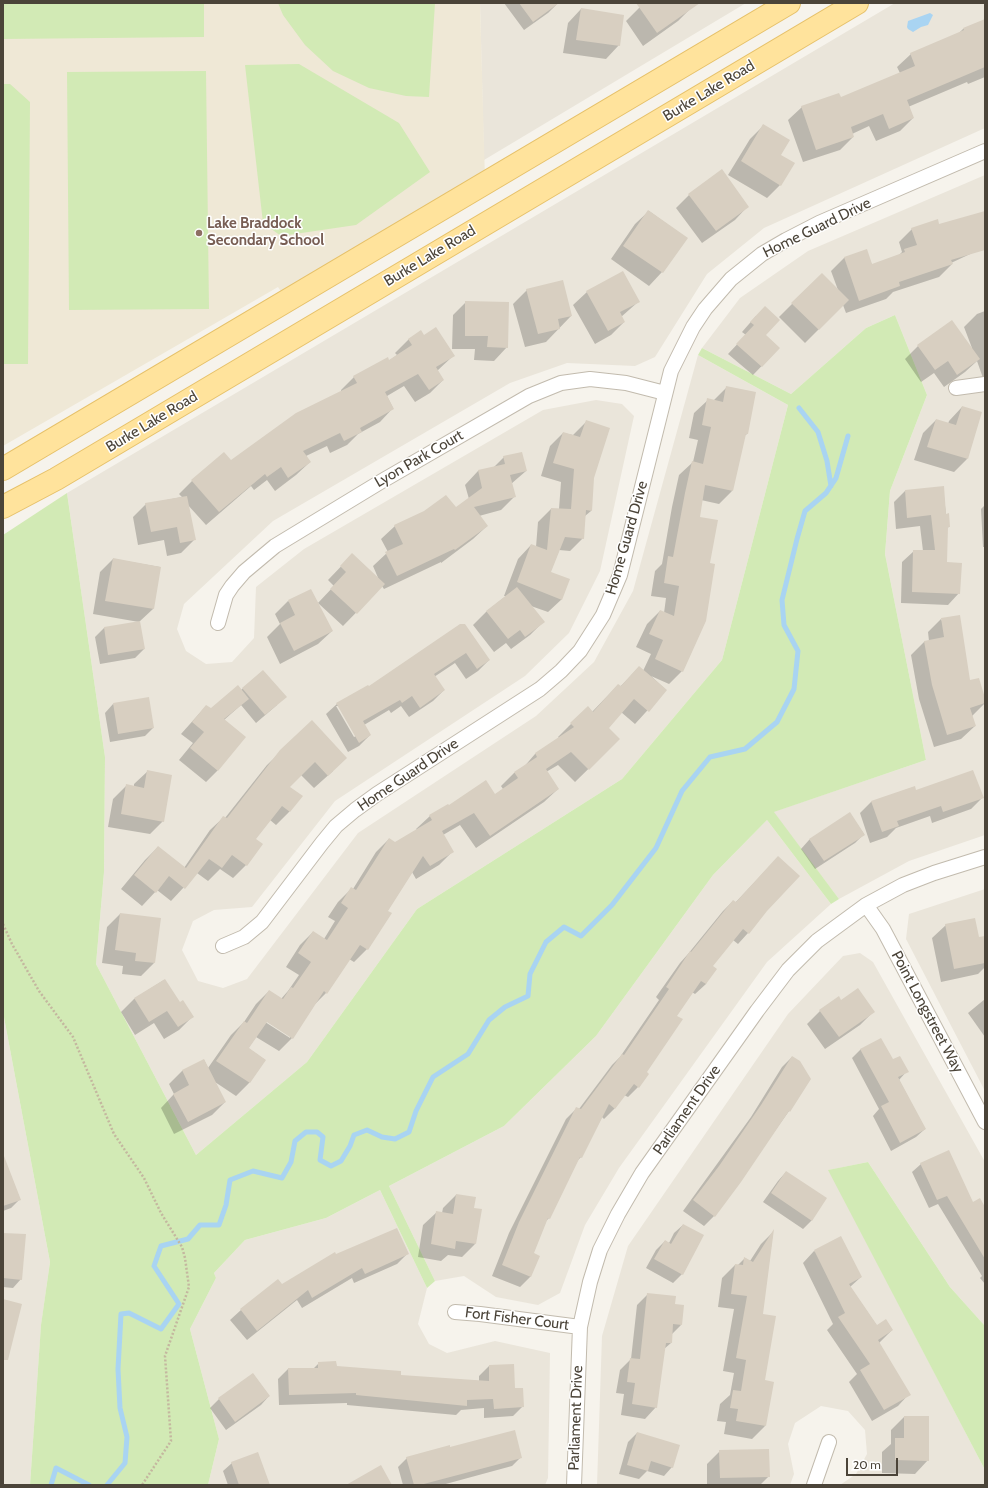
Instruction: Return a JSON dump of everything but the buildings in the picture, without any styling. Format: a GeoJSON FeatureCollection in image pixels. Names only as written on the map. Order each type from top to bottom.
{"type":"FeatureCollection","features":[{"type":"Feature","properties":{"kind":"main road"},"geometry":{"type":"LineString","coordinates":[[3,469],[104,411],[789,3]]}},
{"type":"Feature","properties":{"kind":"main road","name":"Burke Lake Road"},"geometry":{"type":"LineString","coordinates":[[3,507],[63,475],[856,3]]}},
{"type":"Feature","properties":{"kind":"street","name":"Home Guard Drive"},"geometry":{"type":"LineString","coordinates":[[223,946],[244,937],[262,922],[336,826],[355,810],[377,794],[540,688],[561,671],[580,651],[603,615],[620,575],[665,393],[677,358],[705,309],[731,279],[752,261],[786,240],[819,223],[985,151]]}},
{"type":"Feature","properties":{"kind":"street","name":"Lyon Park Court"},"geometry":{"type":"LineString","coordinates":[[218,623],[226,596],[232,586],[244,572],[275,546],[382,480],[529,396],[561,384],[590,379],[626,383],[665,393]]}},
{"type":"Feature","properties":{"kind":"street"},"geometry":{"type":"LineString","coordinates":[[956,388],[985,384]]}},
{"type":"Feature","properties":{"kind":"street","name":"Parliament Drive"},"geometry":{"type":"LineString","coordinates":[[574,1485],[580,1327],[590,1282],[600,1250],[618,1214],[642,1174],[757,1011],[788,970],[817,941],[866,905],[904,885],[985,856]]}},
{"type":"Feature","properties":{"kind":"street","name":"Point Longstreet Way"},"geometry":{"type":"LineString","coordinates":[[866,905],[883,929],[985,1122]]}},
{"type":"Feature","properties":{"kind":"street","name":"Fort Fisher Court"},"geometry":{"type":"LineString","coordinates":[[455,1312],[580,1327]]}},
{"type":"Feature","properties":{"kind":"street"},"geometry":{"type":"LineString","coordinates":[[814,1485],[829,1442]]}},
{"type":"Feature","properties":{"kind":"path"},"geometry":{"type":"LineString","coordinates":[[3,924],[12,944],[38,991],[72,1037],[114,1134],[144,1178],[177,1238],[185,1258],[189,1286],[165,1356],[171,1441],[142,1485]]}},
{"type":"Feature","properties":{"kind":"shaded area","name":"Lake Braddock Secondary School"},"geometry":{"type":"Polygon","coordinates":[[[3,3],[480,3],[485,180],[286,299],[278,287],[3,446],[3,3]]]}},
{"type":"Feature","properties":{"kind":"shaded area"},"geometry":{"type":"Polygon","coordinates":[[[480,3],[746,3],[484,160],[480,3]]]}},
{"type":"Feature","properties":{"kind":"shaded area"},"geometry":{"type":"Polygon","coordinates":[[[895,3],[985,3],[985,128],[764,228],[707,274],[655,357],[635,366],[567,363],[510,383],[273,521],[184,604],[177,629],[186,651],[206,664],[232,662],[254,638],[256,587],[304,549],[543,410],[596,400],[622,404],[634,416],[600,571],[569,633],[525,676],[335,801],[252,907],[214,910],[193,921],[182,950],[198,981],[223,988],[247,979],[358,833],[536,716],[594,662],[633,591],[698,355],[788,405],[722,660],[622,779],[417,909],[307,1062],[196,1155],[96,964],[104,872],[105,757],[67,493],[895,3]]]}},
{"type":"Feature","properties":{"kind":"shaded area"},"geometry":{"type":"Polygon","coordinates":[[[985,175],[985,835],[909,861],[839,899],[773,812],[926,760],[885,554],[890,491],[927,395],[895,315],[866,328],[791,394],[702,348],[740,298],[808,251],[985,175]]]}},
{"type":"Feature","properties":{"kind":"shaded area"},"geometry":{"type":"Polygon","coordinates":[[[767,820],[831,904],[767,962],[619,1168],[585,1225],[560,1293],[538,1305],[496,1297],[464,1276],[435,1281],[389,1186],[504,1126],[596,1036],[713,875],[767,820]]]}},
{"type":"Feature","properties":{"kind":"shaded area"},"geometry":{"type":"Polygon","coordinates":[[[985,889],[985,1091],[906,939],[909,914],[985,889]]]}},
{"type":"Feature","properties":{"kind":"shaded area"},"geometry":{"type":"Polygon","coordinates":[[[860,953],[873,962],[985,1162],[985,1326],[950,1287],[868,1162],[829,1170],[985,1470],[985,1485],[840,1485],[856,1474],[867,1454],[865,1430],[848,1411],[821,1406],[795,1423],[788,1444],[794,1474],[790,1485],[597,1485],[602,1336],[628,1246],[788,1014],[843,956],[860,953]]]}},
{"type":"Feature","properties":{"kind":"shaded area"},"geometry":{"type":"Polygon","coordinates":[[[3,1012],[50,1262],[41,1326],[30,1485],[3,1485],[3,1012]]]}},
{"type":"Feature","properties":{"kind":"shaded area"},"geometry":{"type":"Polygon","coordinates":[[[380,1190],[427,1288],[418,1324],[429,1344],[447,1353],[495,1341],[550,1353],[548,1478],[545,1485],[208,1485],[219,1439],[190,1329],[216,1278],[214,1273],[245,1240],[326,1218],[380,1190]]]}},
{"type":"Feature","properties":{"kind":"green space"},"geometry":{"type":"Polygon","coordinates":[[[3,3],[204,3],[204,37],[3,39],[3,3]]]}},
{"type":"Feature","properties":{"kind":"green space"},"geometry":{"type":"Polygon","coordinates":[[[278,3],[435,3],[429,97],[406,96],[369,88],[333,71],[305,45],[283,15],[278,3]]]}},
{"type":"Feature","properties":{"kind":"green space"},"geometry":{"type":"Polygon","coordinates":[[[299,64],[399,123],[430,172],[356,225],[281,236],[263,223],[245,65],[299,64]]]}},
{"type":"Feature","properties":{"kind":"green space"},"geometry":{"type":"Polygon","coordinates":[[[206,71],[209,309],[69,310],[67,72],[206,71]]]}},
{"type":"Feature","properties":{"kind":"green space"},"geometry":{"type":"Polygon","coordinates":[[[3,84],[10,84],[30,102],[28,364],[3,364],[3,84]]]}},
{"type":"Feature","properties":{"kind":"green space"},"geometry":{"type":"Polygon","coordinates":[[[895,315],[927,395],[890,491],[885,554],[926,760],[774,812],[839,899],[831,904],[767,820],[713,875],[596,1036],[504,1126],[389,1186],[435,1281],[427,1288],[380,1190],[326,1218],[245,1240],[214,1273],[216,1278],[190,1329],[219,1439],[208,1485],[30,1485],[41,1325],[50,1262],[3,1012],[3,535],[67,493],[105,757],[104,872],[96,964],[196,1155],[307,1062],[417,909],[622,779],[722,660],[788,405],[698,355],[702,348],[791,394],[866,328],[895,315]]]}},
{"type":"Feature","properties":{"kind":"green space"},"geometry":{"type":"Polygon","coordinates":[[[868,1162],[950,1287],[985,1326],[985,1470],[828,1170],[868,1162]]]}},
{"type":"Feature","properties":{"kind":"water"},"geometry":{"type":"Polygon","coordinates":[[[930,13],[933,15],[928,25],[913,32],[908,29],[908,21],[930,13]]]}},
{"type":"Feature","properties":{"kind":"waterway"},"geometry":{"type":"LineString","coordinates":[[799,408],[818,432],[827,461],[831,486]]}},
{"type":"Feature","properties":{"kind":"waterway"},"geometry":{"type":"LineString","coordinates":[[107,1485],[125,1463],[127,1437],[120,1408],[118,1369],[121,1314],[129,1313],[161,1329],[179,1304],[154,1266],[161,1246],[188,1239],[200,1225],[219,1225],[226,1205],[230,1180],[253,1171],[282,1178],[291,1162],[295,1141],[306,1132],[317,1132],[323,1137],[320,1160],[331,1166],[341,1161],[350,1146],[354,1135],[367,1130],[382,1137],[395,1139],[409,1132],[416,1111],[433,1077],[468,1054],[489,1020],[505,1007],[528,996],[530,974],[546,942],[564,927],[581,936],[612,905],[656,848],[682,791],[710,757],[745,749],[777,722],[794,689],[798,651],[784,625],[782,600],[797,539],[805,511],[826,493],[836,478],[848,436]]}},
{"type":"Feature","properties":{"kind":"waterway"},"geometry":{"type":"LineString","coordinates":[[51,1485],[56,1468],[89,1485]]}},
{"type":"Feature","properties":{"kind":"place","name":"Lake Braddock Secondary School"},"geometry":{"type":"Point","coordinates":[199,233]}}]}
